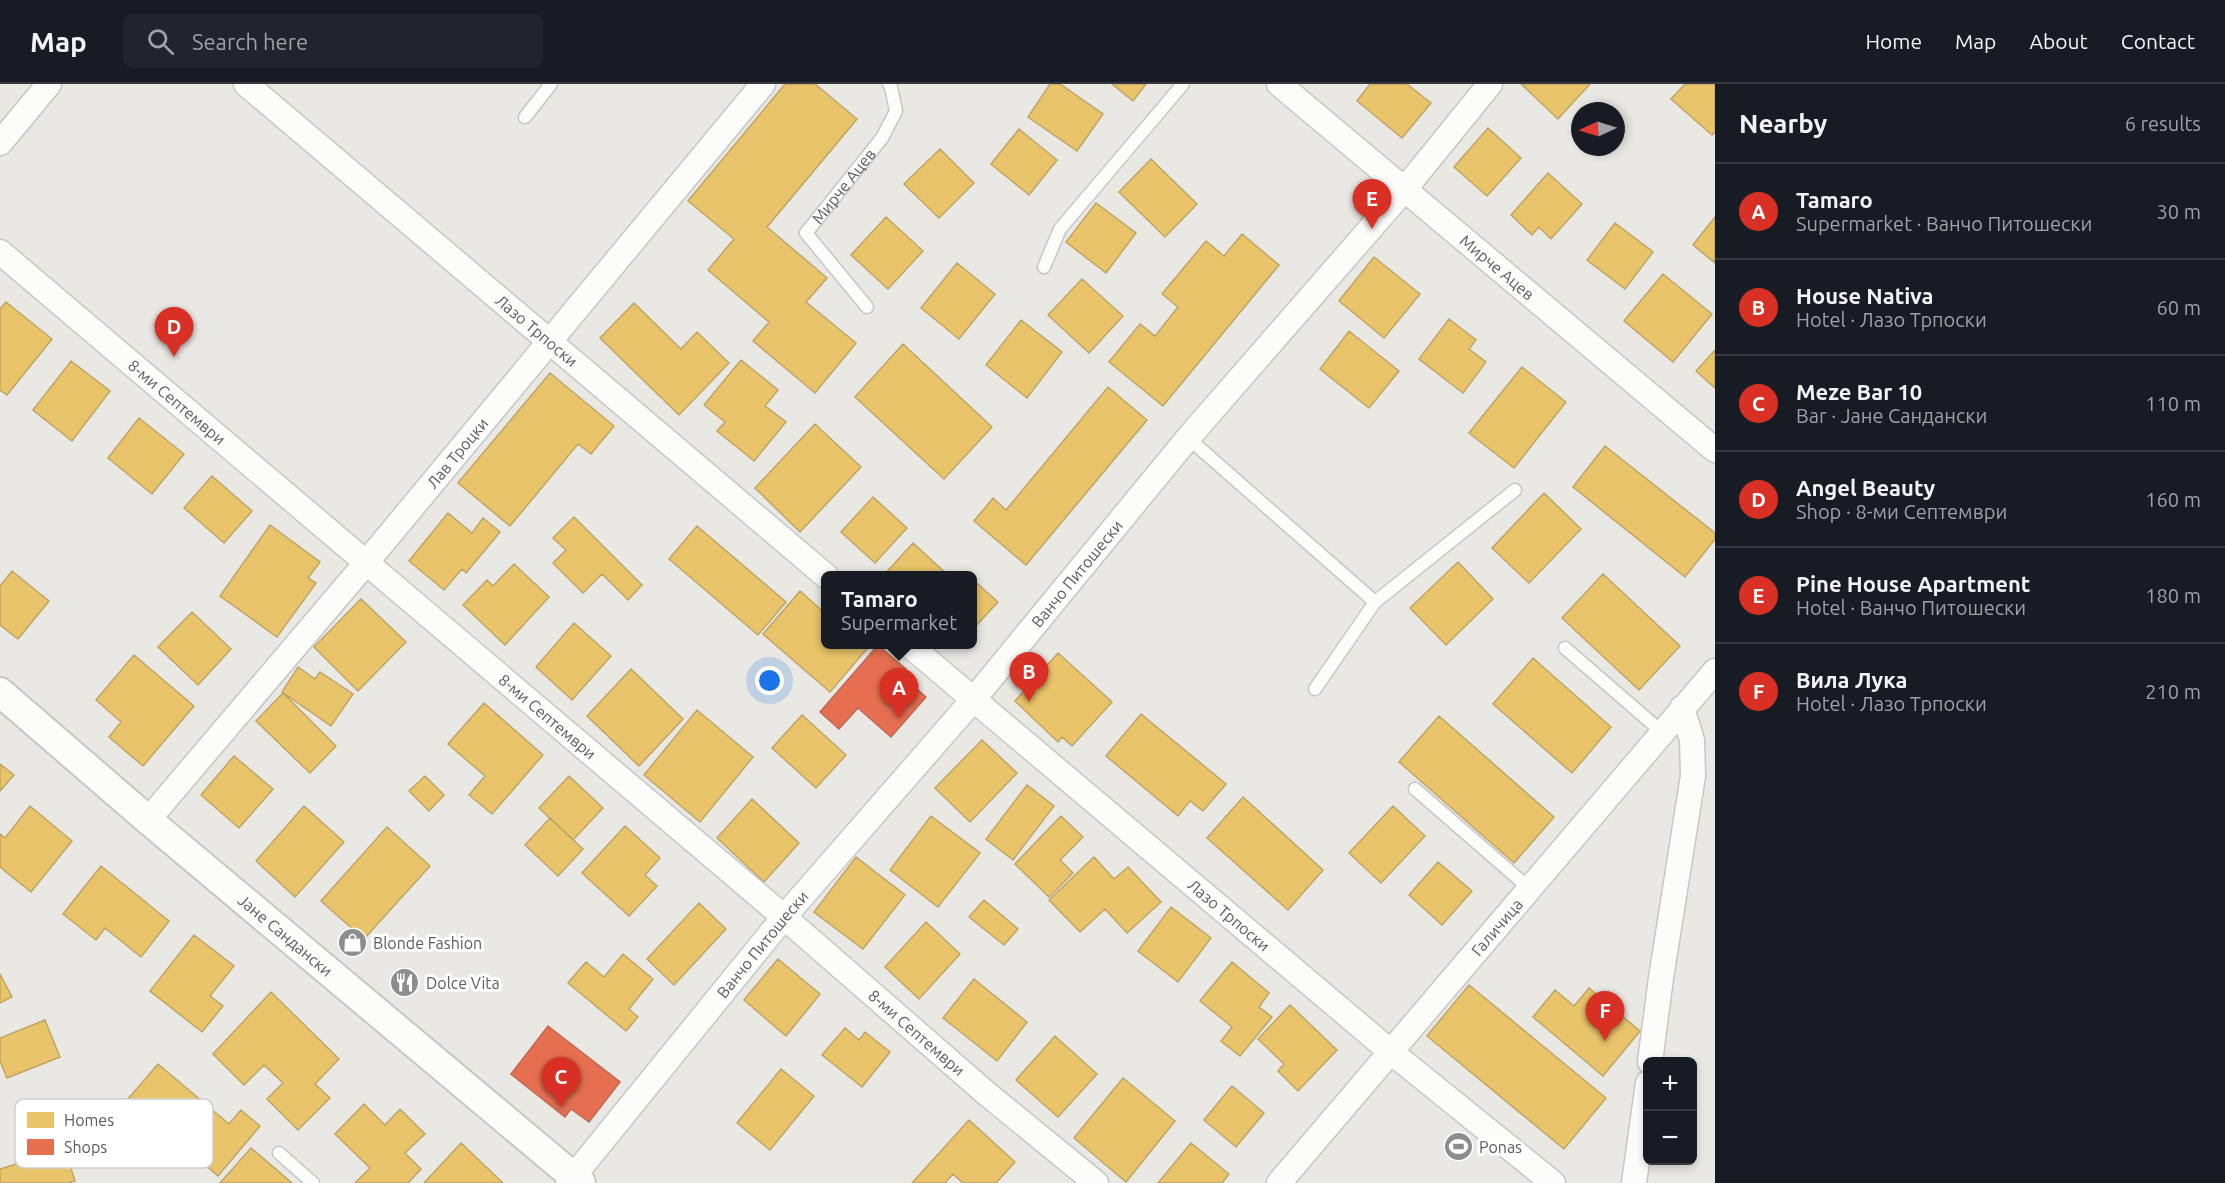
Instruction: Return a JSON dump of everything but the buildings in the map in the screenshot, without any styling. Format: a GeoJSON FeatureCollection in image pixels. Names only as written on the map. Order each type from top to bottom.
{"type":"FeatureCollection","features":[{"type":"Feature","properties":{"kind":"street"},"geometry":{"type":"LineString","coordinates":[[0,143],[50,84]]}},
{"type":"Feature","properties":{"kind":"street","name":"Лазо Трпоски"},"geometry":{"type":"LineString","coordinates":[[246,84],[821,572]]}},
{"type":"Feature","properties":{"kind":"street","name":"Лав Троцки"},"geometry":{"type":"LineString","coordinates":[[148,820],[366,563],[763,84]]}},
{"type":"Feature","properties":{"kind":"street","name":"Мирче Ацев"},"geometry":{"type":"LineString","coordinates":[[1279,84],[1715,450]]}},
{"type":"Feature","properties":{"kind":"street","name":"Ванчо Питошески"},"geometry":{"type":"LineString","coordinates":[[574,1181],[784,917],[973,700],[1188,438],[1404,190],[1490,84]]}},
{"type":"Feature","properties":{"kind":"street","name":"8-ми Септември"},"geometry":{"type":"LineString","coordinates":[[0,252],[784,917],[986,1092],[1096,1183]]}},
{"type":"Feature","properties":{"kind":"street","name":"Лазо Трпоски"},"geometry":{"type":"LineString","coordinates":[[913,649],[1391,1052],[1553,1183]]}},
{"type":"Feature","properties":{"kind":"street","name":"Галичица"},"geometry":{"type":"LineString","coordinates":[[1279,1183],[1715,671]]}},
{"type":"Feature","properties":{"kind":"street","name":"Јане Сандански"},"geometry":{"type":"LineString","coordinates":[[0,692],[574,1181]]}},
{"type":"Feature","properties":{"kind":"street"},"geometry":{"type":"LineString","coordinates":[[1651,1057],[1693,776],[1692,740],[1682,708]]}},
{"type":"Feature","properties":{"kind":"street"},"geometry":{"type":"LineString","coordinates":[[1635,1183],[1644,1111]]}},
{"type":"Feature","properties":{"kind":"lane"},"geometry":{"type":"LineString","coordinates":[[525,117],[551,84]]}},
{"type":"Feature","properties":{"kind":"lane","name":"Мирче Ацев"},"geometry":{"type":"LineString","coordinates":[[867,308],[806,233],[882,138],[896,111],[889,84]]}},
{"type":"Feature","properties":{"kind":"lane"},"geometry":{"type":"LineString","coordinates":[[1044,267],[1060,229],[1183,84]]}},
{"type":"Feature","properties":{"kind":"lane"},"geometry":{"type":"LineString","coordinates":[[1188,438],[1374,602]]}},
{"type":"Feature","properties":{"kind":"lane"},"geometry":{"type":"LineString","coordinates":[[1315,688],[1374,602],[1515,490]]}},
{"type":"Feature","properties":{"kind":"lane"},"geometry":{"type":"LineString","coordinates":[[1565,648],[1662,732]]}},
{"type":"Feature","properties":{"kind":"lane"},"geometry":{"type":"LineString","coordinates":[[1415,789],[1529,888]]}},
{"type":"Feature","properties":{"kind":"lane"},"geometry":{"type":"LineString","coordinates":[[279,1153],[313,1183]]}},
{"type":"Feature","properties":{"kind":"place","name":"Pine House Apartment"},"geometry":{"type":"Point","coordinates":[1372,229]}},
{"type":"Feature","properties":{"kind":"place","name":"Angel Beauty"},"geometry":{"type":"Point","coordinates":[174,357]}},
{"type":"Feature","properties":{"kind":"place","name":"House Nativa"},"geometry":{"type":"Point","coordinates":[1029,702]}},
{"type":"Feature","properties":{"kind":"place","name":"Tamaro"},"geometry":{"type":"Point","coordinates":[899,718]}},
{"type":"Feature","properties":{"kind":"place","name":"Blonde Fashion"},"geometry":{"type":"Point","coordinates":[352,943]}},
{"type":"Feature","properties":{"kind":"place","name":"Dolce Vita"},"geometry":{"type":"Point","coordinates":[405,983]}},
{"type":"Feature","properties":{"kind":"place","name":"Вила Лука"},"geometry":{"type":"Point","coordinates":[1605,1041]}},
{"type":"Feature","properties":{"kind":"place","name":"Meze Bar 10"},"geometry":{"type":"Point","coordinates":[561,1107]}},
{"type":"Feature","properties":{"kind":"place","name":"Ponas"},"geometry":{"type":"Point","coordinates":[1458,1147]}}]}
